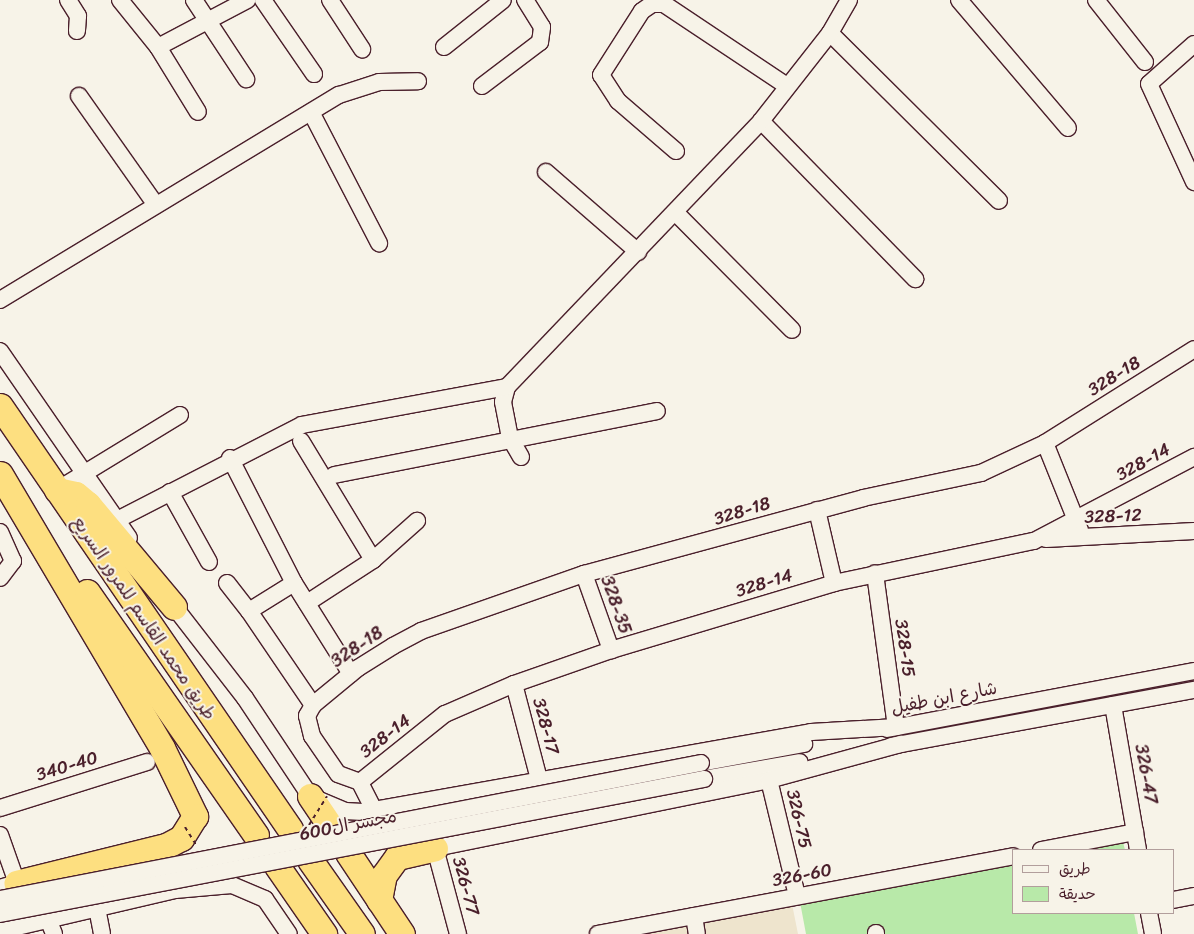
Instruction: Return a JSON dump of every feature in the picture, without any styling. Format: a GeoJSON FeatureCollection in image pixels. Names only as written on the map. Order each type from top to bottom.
{"type":"FeatureCollection","features":[{"type":"Feature","properties":{"kind":"highway","name":"طريق محمد القاسم للمرور السريع"},"geometry":{"type":"LineString","coordinates":[[0,406],[57,490],[298,829]]}},
{"type":"Feature","properties":{"kind":"highway","name":"طريق محمد القاسم للمرور السريع"},"geometry":{"type":"LineString","coordinates":[[0,467],[256,836]]}},
{"type":"Feature","properties":{"kind":"highway"},"geometry":{"type":"LineString","coordinates":[[0,474],[162,748],[195,816],[181,838],[166,846],[6,890]]}},
{"type":"Feature","properties":{"kind":"highway"},"geometry":{"type":"LineString","coordinates":[[57,490],[76,494],[88,504],[174,607]]}},
{"type":"Feature","properties":{"kind":"highway"},"geometry":{"type":"LineString","coordinates":[[319,796],[331,827]]}},
{"type":"Feature","properties":{"kind":"highway"},"geometry":{"type":"LineString","coordinates":[[379,900],[384,875],[397,857],[435,848]]}},
{"type":"Feature","properties":{"kind":"highway"},"geometry":{"type":"LineString","coordinates":[[348,853],[402,934]]}},
{"type":"Feature","properties":{"kind":"highway"},"geometry":{"type":"LineString","coordinates":[[310,860],[362,934]]}},
{"type":"Feature","properties":{"kind":"highway"},"geometry":{"type":"LineString","coordinates":[[277,866],[324,934]]}},
{"type":"Feature","properties":{"kind":"street"},"geometry":{"type":"LineString","coordinates":[[68,0],[78,16],[77,31]]}},
{"type":"Feature","properties":{"kind":"street"},"geometry":{"type":"LineString","coordinates":[[120,0],[158,47],[198,112]]}},
{"type":"Feature","properties":{"kind":"street"},"geometry":{"type":"LineString","coordinates":[[194,0],[246,79]]}},
{"type":"Feature","properties":{"kind":"street"},"geometry":{"type":"LineString","coordinates":[[158,47],[247,0]]}},
{"type":"Feature","properties":{"kind":"street"},"geometry":{"type":"LineString","coordinates":[[263,0],[314,74]]}},
{"type":"Feature","properties":{"kind":"street"},"geometry":{"type":"LineString","coordinates":[[330,0],[362,49]]}},
{"type":"Feature","properties":{"kind":"street"},"geometry":{"type":"LineString","coordinates":[[444,47],[503,0]]}},
{"type":"Feature","properties":{"kind":"street"},"geometry":{"type":"LineString","coordinates":[[482,86],[540,42],[542,27],[525,0]]}},
{"type":"Feature","properties":{"kind":"street"},"geometry":{"type":"LineString","coordinates":[[521,457],[510,438],[503,402],[507,388],[761,121],[830,33],[849,0]]}},
{"type":"Feature","properties":{"kind":"street"},"geometry":{"type":"LineString","coordinates":[[959,0],[1068,128]]}},
{"type":"Feature","properties":{"kind":"street"},"geometry":{"type":"LineString","coordinates":[[1096,0],[1145,62]]}},
{"type":"Feature","properties":{"kind":"street"},"geometry":{"type":"LineString","coordinates":[[676,151],[618,101],[601,75],[642,11],[652,4],[664,4],[787,86]]}},
{"type":"Feature","properties":{"kind":"street"},"geometry":{"type":"LineString","coordinates":[[830,33],[999,202]]}},
{"type":"Feature","properties":{"kind":"street"},"geometry":{"type":"LineString","coordinates":[[1194,44],[1149,84],[1194,182]]}},
{"type":"Feature","properties":{"kind":"street"},"geometry":{"type":"LineString","coordinates":[[0,300],[338,95],[380,82],[418,80]]}},
{"type":"Feature","properties":{"kind":"street"},"geometry":{"type":"LineString","coordinates":[[79,96],[156,205]]}},
{"type":"Feature","properties":{"kind":"street"},"geometry":{"type":"LineString","coordinates":[[311,112],[379,243]]}},
{"type":"Feature","properties":{"kind":"street"},"geometry":{"type":"LineString","coordinates":[[761,121],[915,279]]}},
{"type":"Feature","properties":{"kind":"street"},"geometry":{"type":"LineString","coordinates":[[546,172],[638,252]]}},
{"type":"Feature","properties":{"kind":"street"},"geometry":{"type":"LineString","coordinates":[[676,212],[792,330]]}},
{"type":"Feature","properties":{"kind":"street","name":"328-18"},"geometry":{"type":"LineString","coordinates":[[310,710],[351,674],[421,631],[584,574],[817,510],[980,473],[1045,443],[1194,349]]}},
{"type":"Feature","properties":{"kind":"street"},"geometry":{"type":"LineString","coordinates":[[0,351],[87,474],[174,607],[319,796],[346,811],[374,810],[539,778],[825,730],[896,727]]}},
{"type":"Feature","properties":{"kind":"street"},"geometry":{"type":"LineString","coordinates":[[118,520],[230,458],[302,425],[507,388]]}},
{"type":"Feature","properties":{"kind":"street"},"geometry":{"type":"LineString","coordinates":[[334,475],[510,438],[657,411]]}},
{"type":"Feature","properties":{"kind":"street"},"geometry":{"type":"LineString","coordinates":[[57,490],[87,474],[180,415]]}},
{"type":"Feature","properties":{"kind":"street"},"geometry":{"type":"LineString","coordinates":[[302,441],[373,560]]}},
{"type":"Feature","properties":{"kind":"street"},"geometry":{"type":"LineString","coordinates":[[1045,443],[1079,529]]}},
{"type":"Feature","properties":{"kind":"street","name":"328-14"},"geometry":{"type":"LineString","coordinates":[[360,782],[445,714],[514,684],[611,650],[834,583],[1079,529],[1194,457]]}},
{"type":"Feature","properties":{"kind":"street"},"geometry":{"type":"LineString","coordinates":[[230,458],[294,583],[351,674]]}},
{"type":"Feature","properties":{"kind":"street"},"geometry":{"type":"LineString","coordinates":[[170,492],[209,562]]}},
{"type":"Feature","properties":{"kind":"street"},"geometry":{"type":"LineString","coordinates":[[817,510],[834,583]]}},
{"type":"Feature","properties":{"kind":"street"},"geometry":{"type":"LineString","coordinates":[[307,603],[373,560],[417,521]]}},
{"type":"Feature","properties":{"kind":"street","name":"328-12"},"geometry":{"type":"LineString","coordinates":[[1079,529],[1194,531]]}},
{"type":"Feature","properties":{"kind":"street"},"geometry":{"type":"LineString","coordinates":[[0,532],[13,561],[0,578]]}},
{"type":"Feature","properties":{"kind":"street","name":"328-35"},"geometry":{"type":"LineString","coordinates":[[584,574],[611,650]]}},
{"type":"Feature","properties":{"kind":"street","name":"328-15"},"geometry":{"type":"LineString","coordinates":[[875,574],[896,727]]}},
{"type":"Feature","properties":{"kind":"street"},"geometry":{"type":"LineString","coordinates":[[227,583],[249,611],[310,710],[312,736],[338,774],[360,782],[374,810]]}},
{"type":"Feature","properties":{"kind":"street"},"geometry":{"type":"LineString","coordinates":[[249,611],[294,583]]}},
{"type":"Feature","properties":{"kind":"street","name":"شارع ابن طفيل"},"geometry":{"type":"LineString","coordinates":[[702,771],[896,727],[1194,671]]}},
{"type":"Feature","properties":{"kind":"street","name":"328-17"},"geometry":{"type":"LineString","coordinates":[[514,684],[539,778]]}},
{"type":"Feature","properties":{"kind":"street"},"geometry":{"type":"LineString","coordinates":[[702,771],[901,744],[1194,690]]}},
{"type":"Feature","properties":{"kind":"street","name":"326-47"},"geometry":{"type":"LineString","coordinates":[[1113,705],[1138,849]]}},
{"type":"Feature","properties":{"kind":"street"},"geometry":{"type":"LineString","coordinates":[[435,848],[769,780],[901,744]]}},
{"type":"Feature","properties":{"kind":"street","name":"340-40"},"geometry":{"type":"LineString","coordinates":[[0,808],[146,762]]}},
{"type":"Feature","properties":{"kind":"street","name":"مجسر ال600"},"geometry":{"type":"LineString","coordinates":[[6,890],[702,771]]}},
{"type":"Feature","properties":{"kind":"street","name":"مجسر ال600"},"geometry":{"type":"LineString","coordinates":[[0,914],[702,771]]}},
{"type":"Feature","properties":{"kind":"street","name":"326-75"},"geometry":{"type":"LineString","coordinates":[[769,780],[797,896]]}},
{"type":"Feature","properties":{"kind":"street"},"geometry":{"type":"LineString","coordinates":[[1046,849],[1135,832]]}},
{"type":"Feature","properties":{"kind":"street"},"geometry":{"type":"LineString","coordinates":[[0,834],[6,890]]}},
{"type":"Feature","properties":{"kind":"street","name":"326-77"},"geometry":{"type":"LineString","coordinates":[[435,848],[458,934]]}},
{"type":"Feature","properties":{"kind":"street","name":"326-60"},"geometry":{"type":"LineString","coordinates":[[598,934],[1012,856]]}},
{"type":"Feature","properties":{"kind":"street"},"geometry":{"type":"LineString","coordinates":[[10,931],[51,927],[98,908],[175,890],[232,885],[265,899],[289,934]]}},
{"type":"Feature","properties":{"kind":"street"},"geometry":{"type":"LineString","coordinates":[[1174,900],[1194,896]]}},
{"type":"Feature","properties":{"kind":"street"},"geometry":{"type":"LineString","coordinates":[[98,908],[102,934]]}},
{"type":"Feature","properties":{"kind":"street"},"geometry":{"type":"LineString","coordinates":[[1149,914],[1153,934]]}},
{"type":"Feature","properties":{"kind":"street"},"geometry":{"type":"LineString","coordinates":[[694,916],[697,934]]}},
{"type":"Feature","properties":{"kind":"path"},"geometry":{"type":"LineString","coordinates":[[298,829],[319,796]]}},
{"type":"Feature","properties":{"kind":"path"},"geometry":{"type":"LineString","coordinates":[[185,827],[198,848]]}},
{"type":"Feature","properties":{"kind":"shaded area"},"geometry":{"type":"Polygon","coordinates":[[[792,904],[798,934],[622,934],[792,904]]]}},
{"type":"Feature","properties":{"kind":"green space"},"geometry":{"type":"Polygon","coordinates":[[[1123,842],[1125,849],[1086,849],[1123,842]]]}},
{"type":"Feature","properties":{"kind":"green space"},"geometry":{"type":"Polygon","coordinates":[[[1012,863],[1012,914],[1134,914],[1138,934],[806,934],[800,902],[1012,863]]]}}]}
